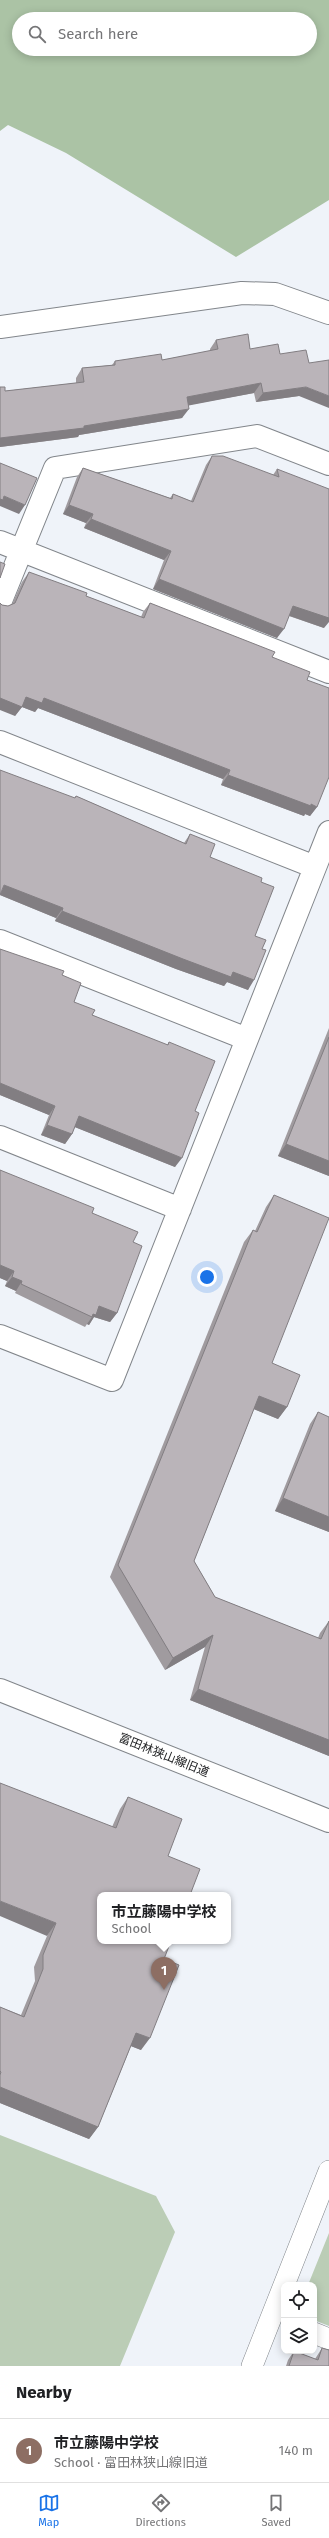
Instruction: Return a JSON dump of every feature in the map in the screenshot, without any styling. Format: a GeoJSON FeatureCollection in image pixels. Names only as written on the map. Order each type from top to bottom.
{"type":"FeatureCollection","features":[{"type":"Feature","properties":{"kind":"street"},"geometry":{"type":"LineString","coordinates":[[0,327],[242,293],[275,294],[329,313]]}},
{"type":"Feature","properties":{"kind":"street"},"geometry":{"type":"LineString","coordinates":[[0,603],[55,468],[257,436],[329,464]]}},
{"type":"Feature","properties":{"kind":"street"},"geometry":{"type":"LineString","coordinates":[[0,542],[329,672]]}},
{"type":"Feature","properties":{"kind":"street"},"geometry":{"type":"LineString","coordinates":[[0,742],[315,867]]}},
{"type":"Feature","properties":{"kind":"street"},"geometry":{"type":"LineString","coordinates":[[0,1336],[112,1380],[329,832]]}},
{"type":"Feature","properties":{"kind":"street"},"geometry":{"type":"LineString","coordinates":[[0,941],[247,1039]]}},
{"type":"Feature","properties":{"kind":"street"},"geometry":{"type":"LineString","coordinates":[[0,1137],[180,1209]]}},
{"type":"Feature","properties":{"kind":"street","name":"富田林狭山線旧道"},"geometry":{"type":"LineString","coordinates":[[0,1690],[329,1821]]}},
{"type":"Feature","properties":{"kind":"street"},"geometry":{"type":"LineString","coordinates":[[252,2366],[278,2319],[329,2171]]}},
{"type":"Feature","properties":{"kind":"street"},"geometry":{"type":"LineString","coordinates":[[317,2334],[329,2339]]}},
{"type":"Feature","properties":{"kind":"green space"},"geometry":{"type":"Polygon","coordinates":[[[0,0],[329,0],[329,200],[236,257],[66,153],[8,125],[0,131],[0,0]]]}},
{"type":"Feature","properties":{"kind":"green space"},"geometry":{"type":"Polygon","coordinates":[[[0,2135],[156,2196],[175,2232],[120,2366],[0,2366],[0,2135]]]}},
{"type":"Feature","properties":{"kind":"green space"},"geometry":{"type":"Polygon","coordinates":[[[329,2233],[329,2326],[317,2321],[317,2282],[309,2282],[329,2233]]]}},
{"type":"Feature","properties":{"kind":"building"},"geometry":{"type":"Polygon","coordinates":[[[248,334],[250,349],[278,344],[280,354],[306,350],[309,363],[329,360],[329,396],[306,387],[263,393],[261,383],[187,397],[189,409],[84,426],[84,428],[0,438],[0,387],[5,387],[5,391],[84,382],[82,368],[115,365],[115,361],[161,354],[162,360],[218,349],[216,340],[248,334]]]}},
{"type":"Feature","properties":{"kind":"building"},"geometry":{"type":"Polygon","coordinates":[[[212,456],[223,456],[279,477],[277,469],[329,489],[329,618],[293,606],[284,629],[159,579],[171,551],[91,519],[93,514],[69,505],[83,468],[172,499],[173,494],[193,502],[212,456]]]}},
{"type":"Feature","properties":{"kind":"building"},"geometry":{"type":"Polygon","coordinates":[[[0,463],[37,478],[25,505],[4,496],[3,500],[0,499],[0,463]]]}},
{"type":"Feature","properties":{"kind":"building"},"geometry":{"type":"Polygon","coordinates":[[[0,562],[5,564],[0,578],[0,562]]]}},
{"type":"Feature","properties":{"kind":"building"},"geometry":{"type":"Polygon","coordinates":[[[29,572],[87,593],[86,596],[144,618],[150,603],[275,652],[272,657],[310,672],[307,680],[329,688],[329,777],[317,807],[228,775],[230,770],[44,698],[42,703],[26,697],[22,707],[0,698],[0,603],[8,606],[15,603],[29,572]]]}},
{"type":"Feature","properties":{"kind":"building"},"geometry":{"type":"Polygon","coordinates":[[[0,770],[75,798],[76,796],[186,844],[190,834],[215,844],[210,857],[262,878],[261,882],[274,887],[255,936],[266,940],[262,949],[266,950],[254,980],[233,972],[231,977],[183,959],[62,911],[63,908],[4,885],[0,895],[0,770]]]}},
{"type":"Feature","properties":{"kind":"building"},"geometry":{"type":"Polygon","coordinates":[[[0,949],[64,971],[62,975],[81,983],[74,1002],[95,1010],[92,1015],[168,1045],[169,1042],[215,1061],[195,1111],[199,1113],[182,1158],[79,1116],[72,1134],[47,1125],[55,1106],[0,1083],[0,949]]]}},
{"type":"Feature","properties":{"kind":"building"},"geometry":{"type":"Polygon","coordinates":[[[329,1037],[329,1161],[286,1144],[329,1037]]]}},
{"type":"Feature","properties":{"kind":"building"},"geometry":{"type":"Polygon","coordinates":[[[0,1170],[94,1208],[92,1213],[138,1232],[133,1242],[142,1246],[117,1313],[99,1306],[96,1315],[93,1314],[92,1317],[21,1284],[22,1281],[12,1277],[14,1271],[0,1265],[0,1170]]]}},
{"type":"Feature","properties":{"kind":"building"},"geometry":{"type":"Polygon","coordinates":[[[274,1195],[329,1218],[272,1363],[300,1375],[287,1407],[259,1396],[194,1561],[215,1597],[321,1639],[329,1621],[329,1740],[198,1689],[213,1635],[173,1658],[118,1565],[253,1230],[257,1232],[274,1195]]]}},
{"type":"Feature","properties":{"kind":"building"},"geometry":{"type":"Polygon","coordinates":[[[318,1412],[329,1417],[329,1517],[283,1498],[318,1412]]]}},
{"type":"Feature","properties":{"kind":"building"},"geometry":{"type":"Polygon","coordinates":[[[0,1783],[116,1828],[128,1797],[182,1819],[168,1856],[200,1869],[191,1892],[97,1892],[97,1944],[170,1944],[164,1959],[179,1965],[150,2038],[136,2033],[98,2127],[0,2087],[0,2007],[24,2017],[43,1969],[43,1955],[56,1923],[0,1901],[0,1783]]]}},
{"type":"Feature","properties":{"kind":"building"},"geometry":{"type":"Polygon","coordinates":[[[322,2348],[329,2350],[329,2366],[289,2366],[293,2354],[302,2354],[318,2360],[322,2348]]]}},
{"type":"Feature","properties":{"kind":"place","name":"市立藤陽中学校"},"geometry":{"type":"Point","coordinates":[164,1990]}}]}
